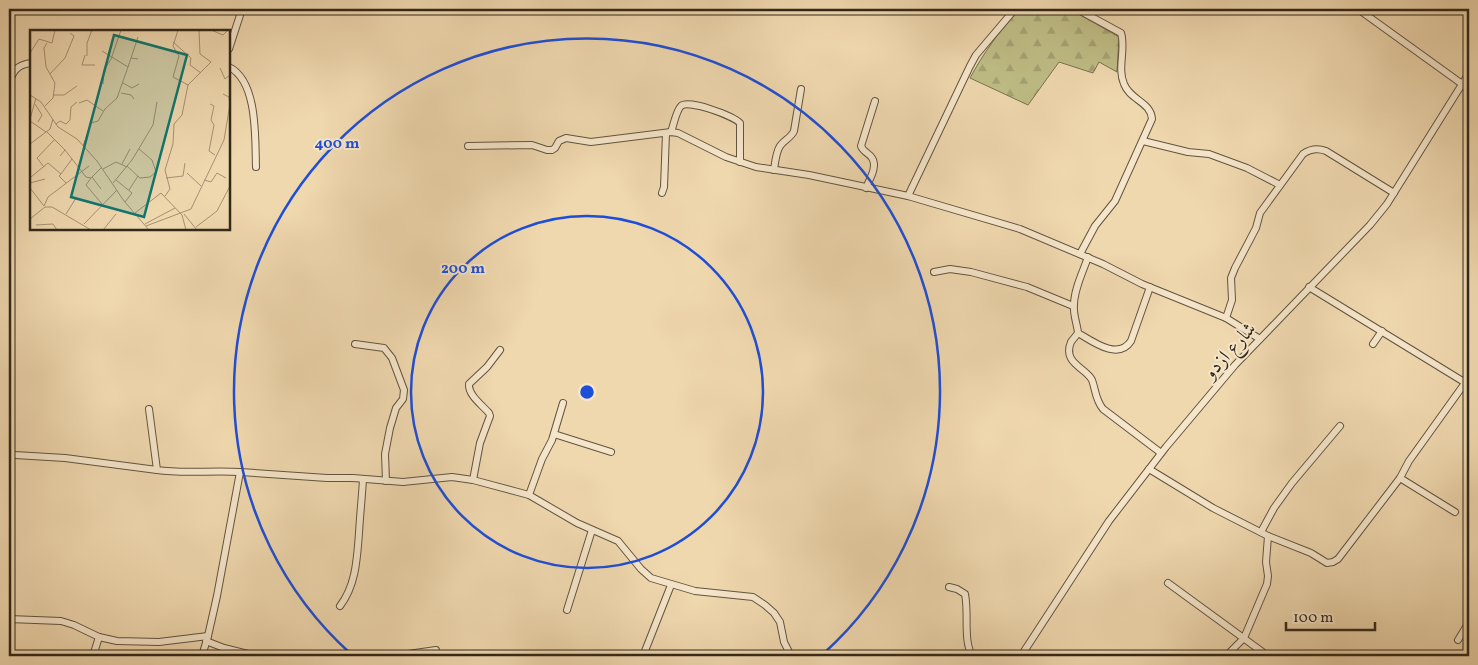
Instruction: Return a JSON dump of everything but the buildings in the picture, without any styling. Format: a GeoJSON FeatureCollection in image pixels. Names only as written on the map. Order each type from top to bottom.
{"type":"FeatureCollection","features":[{"type":"Feature","properties":{"kind":"street"},"geometry":{"type":"LineString","coordinates":[[230,46],[242,9]]}},
{"type":"Feature","properties":{"kind":"street"},"geometry":{"type":"LineString","coordinates":[[908,196],[976,55],[1015,9]]}},
{"type":"Feature","properties":{"kind":"street"},"geometry":{"type":"LineString","coordinates":[[1077,9],[1121,34],[1123,84],[1129,94],[1137,101],[1146,105],[1152,113],[1152,119],[1143,141],[1115,201],[1095,226],[1080,254]]}},
{"type":"Feature","properties":{"kind":"street"},"geometry":{"type":"LineString","coordinates":[[1358,9],[1462,84]]}},
{"type":"Feature","properties":{"kind":"street"},"geometry":{"type":"LineString","coordinates":[[9,82],[14,71],[22,64],[30,63]]}},
{"type":"Feature","properties":{"kind":"street"},"geometry":{"type":"LineString","coordinates":[[230,67],[236,70],[244,82],[251,100],[255,133],[256,167]]}},
{"type":"Feature","properties":{"kind":"street","name":"شارع ازدو"},"geometry":{"type":"LineString","coordinates":[[1021,656],[1109,521],[1161,453],[1235,365],[1370,225],[1387,204],[1469,73]]}},
{"type":"Feature","properties":{"kind":"street"},"geometry":{"type":"LineString","coordinates":[[774,170],[781,144],[794,131],[801,89]]}},
{"type":"Feature","properties":{"kind":"street"},"geometry":{"type":"LineString","coordinates":[[866,188],[874,165],[872,158],[861,146],[875,101]]}},
{"type":"Feature","properties":{"kind":"street"},"geometry":{"type":"LineString","coordinates":[[662,193],[669,132],[680,108],[684,104],[692,103],[740,123],[740,162]]}},
{"type":"Feature","properties":{"kind":"street"},"geometry":{"type":"LineString","coordinates":[[468,146],[532,145],[552,150],[559,141],[566,138],[590,142],[669,132],[691,138],[726,157],[756,167],[809,175],[908,196],[1020,229],[1088,257],[1150,287],[1226,318],[1260,339]]}},
{"type":"Feature","properties":{"kind":"street"},"geometry":{"type":"LineString","coordinates":[[1143,141],[1188,152],[1209,154],[1247,168],[1280,185]]}},
{"type":"Feature","properties":{"kind":"street"},"geometry":{"type":"LineString","coordinates":[[1226,318],[1232,300],[1232,278],[1235,268],[1256,228],[1260,213],[1303,154],[1308,150],[1320,149],[1326,151],[1394,193]]}},
{"type":"Feature","properties":{"kind":"street"},"geometry":{"type":"LineString","coordinates":[[9,184],[10,198]]}},
{"type":"Feature","properties":{"kind":"street"},"geometry":{"type":"LineString","coordinates":[[1088,257],[1074,298],[1075,320],[1078,333],[1100,346],[1112,350],[1127,347],[1131,341],[1150,287]]}},
{"type":"Feature","properties":{"kind":"street"},"geometry":{"type":"LineString","coordinates":[[934,272],[950,269],[971,272],[1027,287],[1074,306]]}},
{"type":"Feature","properties":{"kind":"street"},"geometry":{"type":"LineString","coordinates":[[1149,469],[1213,508],[1268,536],[1311,553],[1327,563],[1338,559],[1400,478],[1410,461],[1467,384],[1309,287]]}},
{"type":"Feature","properties":{"kind":"street"},"geometry":{"type":"LineString","coordinates":[[1373,344],[1382,331]]}},
{"type":"Feature","properties":{"kind":"street"},"geometry":{"type":"LineString","coordinates":[[1078,333],[1070,344],[1070,351],[1073,361],[1091,379],[1099,404],[1161,453]]}},
{"type":"Feature","properties":{"kind":"street"},"geometry":{"type":"LineString","coordinates":[[355,344],[384,348],[392,358],[404,390],[403,399],[396,408],[390,428],[385,454],[386,481]]}},
{"type":"Feature","properties":{"kind":"street"},"geometry":{"type":"LineString","coordinates":[[472,480],[480,443],[490,416],[471,392],[469,384],[500,350]]}},
{"type":"Feature","properties":{"kind":"street"},"geometry":{"type":"LineString","coordinates":[[529,495],[542,459],[554,434],[562,403]]}},
{"type":"Feature","properties":{"kind":"street"},"geometry":{"type":"LineString","coordinates":[[149,409],[157,470]]}},
{"type":"Feature","properties":{"kind":"street"},"geometry":{"type":"LineString","coordinates":[[1261,532],[1274,508],[1292,483],[1340,426]]}},
{"type":"Feature","properties":{"kind":"street"},"geometry":{"type":"LineString","coordinates":[[554,434],[611,452]]}},
{"type":"Feature","properties":{"kind":"street"},"geometry":{"type":"LineString","coordinates":[[9,453],[65,458],[169,472],[218,471],[403,482],[452,477],[472,480],[529,495],[577,523],[618,540],[645,574],[651,578],[695,591],[753,598],[765,605],[780,622],[784,642],[791,656]]}},
{"type":"Feature","properties":{"kind":"street"},"geometry":{"type":"LineString","coordinates":[[202,656],[231,523],[240,472]]}},
{"type":"Feature","properties":{"kind":"street"},"geometry":{"type":"LineString","coordinates":[[1400,478],[1455,512]]}},
{"type":"Feature","properties":{"kind":"street"},"geometry":{"type":"LineString","coordinates":[[340,606],[346,597],[355,571],[363,479]]}},
{"type":"Feature","properties":{"kind":"street"},"geometry":{"type":"LineString","coordinates":[[567,610],[592,530]]}},
{"type":"Feature","properties":{"kind":"street"},"geometry":{"type":"LineString","coordinates":[[1226,656],[1244,638],[1267,584],[1268,536]]}},
{"type":"Feature","properties":{"kind":"street"},"geometry":{"type":"LineString","coordinates":[[1168,583],[1268,656]]}},
{"type":"Feature","properties":{"kind":"street"},"geometry":{"type":"LineString","coordinates":[[644,656],[671,585]]}},
{"type":"Feature","properties":{"kind":"street"},"geometry":{"type":"LineString","coordinates":[[949,587],[965,594],[968,607],[967,647],[972,656]]}},
{"type":"Feature","properties":{"kind":"street"},"geometry":{"type":"LineString","coordinates":[[9,632],[10,619],[60,621],[74,625],[99,637],[117,641],[135,643],[207,639],[230,653],[257,656]]}},
{"type":"Feature","properties":{"kind":"street"},"geometry":{"type":"LineString","coordinates":[[1458,640],[1469,622]]}},
{"type":"Feature","properties":{"kind":"street"},"geometry":{"type":"LineString","coordinates":[[93,656],[99,637]]}},
{"type":"Feature","properties":{"kind":"street"},"geometry":{"type":"LineString","coordinates":[[394,656],[436,650]]}},
{"type":"Feature","properties":{"kind":"street"},"geometry":{"type":"LineString","coordinates":[[859,656],[875,656]]}},
{"type":"Feature","properties":{"kind":"green space"},"geometry":{"type":"Polygon","coordinates":[[[1020,9],[1070,9],[1119,37],[1117,72],[1099,62],[1093,73],[1059,62],[1028,105],[970,78],[997,35],[1016,11],[1020,9]]]}}]}
